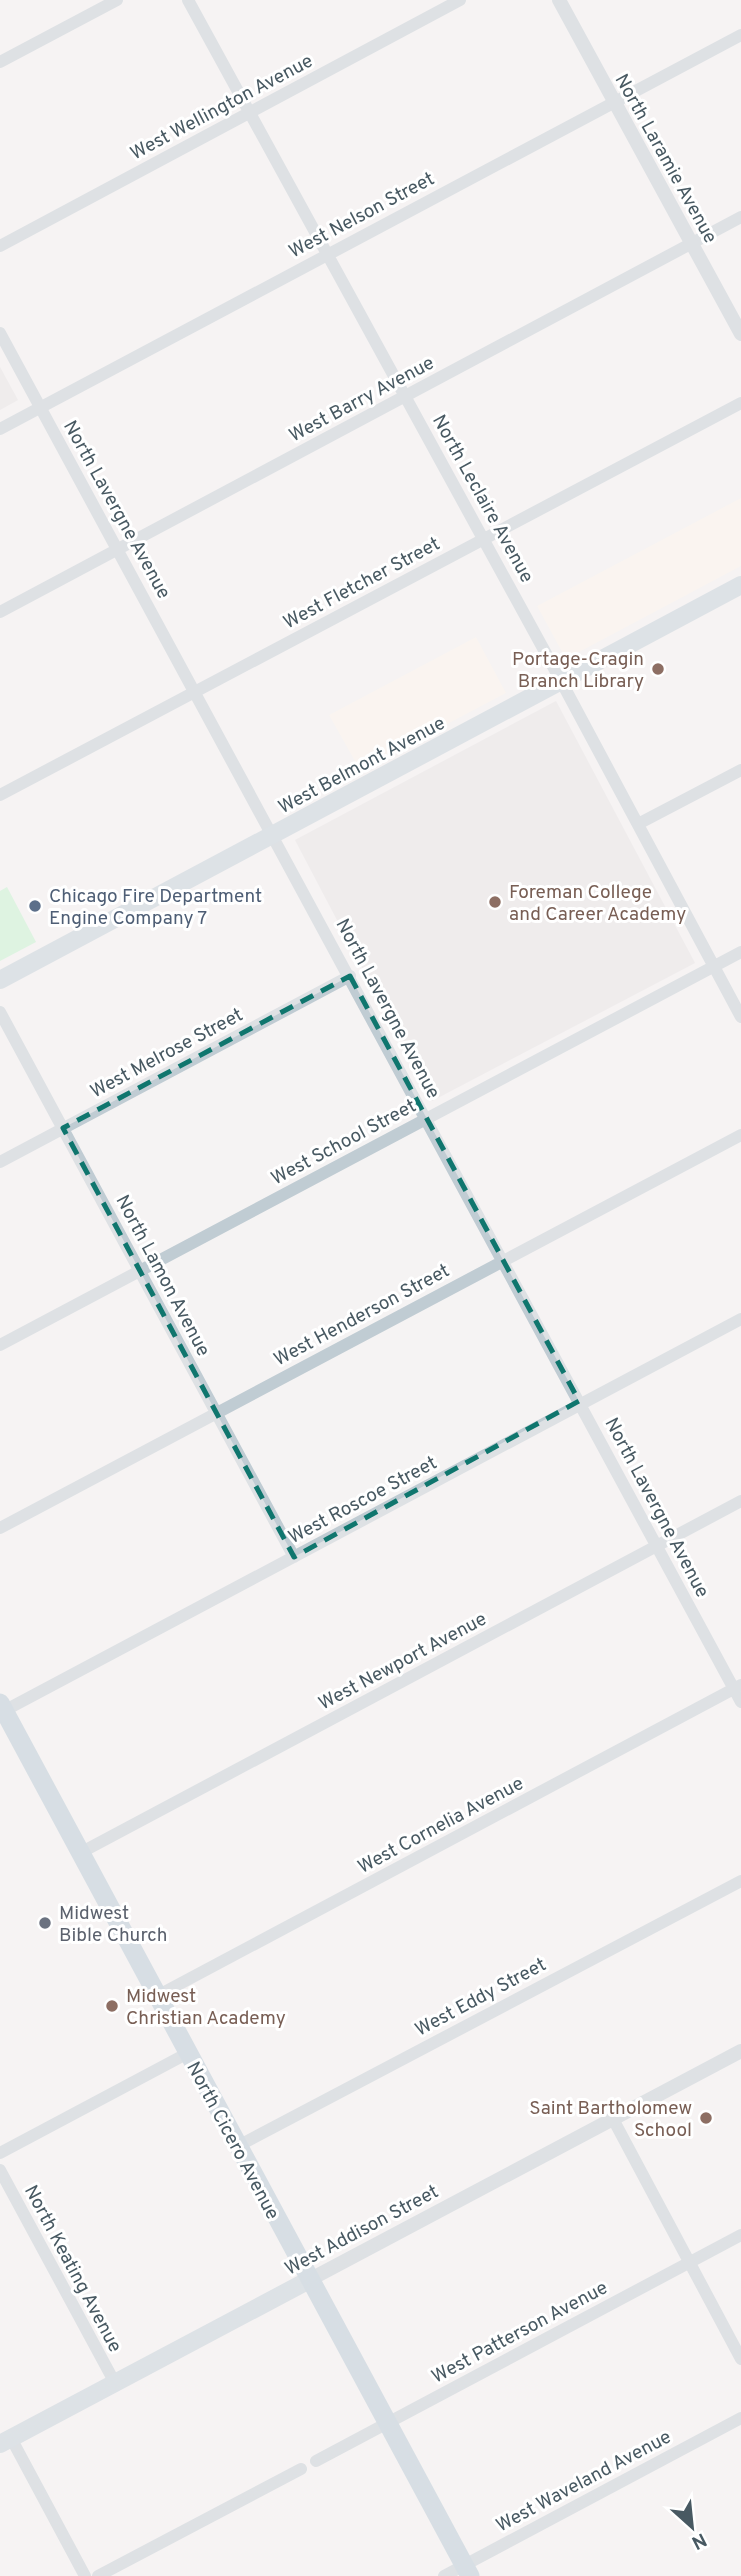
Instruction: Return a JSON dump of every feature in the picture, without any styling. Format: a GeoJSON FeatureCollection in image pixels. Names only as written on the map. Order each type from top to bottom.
{"type":"FeatureCollection","features":[{"type":"Feature","properties":{"kind":"main road","name":"West Belmont Avenue"},"geometry":{"type":"LineString","coordinates":[[0,980],[741,585]]}},
{"type":"Feature","properties":{"kind":"main road","name":"North Cicero Avenue"},"geometry":{"type":"LineString","coordinates":[[1,1709],[467,2571]]}},
{"type":"Feature","properties":{"kind":"main road","name":"West Addison Street"},"geometry":{"type":"LineString","coordinates":[[6,2441],[309,2280]]}},
{"type":"Feature","properties":{"kind":"street"},"geometry":{"type":"LineString","coordinates":[[0,62],[117,0]]}},
{"type":"Feature","properties":{"kind":"street","name":"North Leclaire Avenue"},"geometry":{"type":"LineString","coordinates":[[188,0],[484,539],[741,1017]]}},
{"type":"Feature","properties":{"kind":"street","name":"West Wellington Avenue"},"geometry":{"type":"LineString","coordinates":[[0,246],[460,0]]}},
{"type":"Feature","properties":{"kind":"street","name":"North Laramie Avenue"},"geometry":{"type":"LineString","coordinates":[[559,0],[741,334]]}},
{"type":"Feature","properties":{"kind":"street","name":"West Nelson Street"},"geometry":{"type":"LineString","coordinates":[[0,429],[741,35]]}},
{"type":"Feature","properties":{"kind":"street","name":"West Barry Avenue"},"geometry":{"type":"LineString","coordinates":[[0,612],[741,217]]}},
{"type":"Feature","properties":{"kind":"street","name":"North Lavergne Avenue"},"geometry":{"type":"LineString","coordinates":[[0,333],[657,1546],[737,1687],[741,1702]]}},
{"type":"Feature","properties":{"kind":"street","name":"West Fletcher Street"},"geometry":{"type":"LineString","coordinates":[[0,795],[741,403]]}},
{"type":"Feature","properties":{"kind":"street"},"geometry":{"type":"LineString","coordinates":[[638,824],[741,770]]}},
{"type":"Feature","properties":{"kind":"street","name":"West School Street"},"geometry":{"type":"LineString","coordinates":[[0,1345],[741,952]]}},
{"type":"Feature","properties":{"kind":"street","name":"West Melrose Street"},"geometry":{"type":"LineString","coordinates":[[0,1162],[350,976]]}},
{"type":"Feature","properties":{"kind":"street","name":"North Lamon Avenue"},"geometry":{"type":"LineString","coordinates":[[0,1012],[294,1556]]}},
{"type":"Feature","properties":{"kind":"street","name":"West Henderson Street"},"geometry":{"type":"LineString","coordinates":[[0,1528],[741,1135]]}},
{"type":"Feature","properties":{"kind":"street","name":"West Roscoe Street"},"geometry":{"type":"LineString","coordinates":[[1,1709],[741,1319]]}},
{"type":"Feature","properties":{"kind":"street","name":"West Newport Avenue"},"geometry":{"type":"LineString","coordinates":[[80,1853],[741,1501]]}},
{"type":"Feature","properties":{"kind":"street","name":"West Cornelia Avenue"},"geometry":{"type":"LineString","coordinates":[[157,1996],[737,1687]]}},
{"type":"Feature","properties":{"kind":"street","name":"West Eddy Street"},"geometry":{"type":"LineString","coordinates":[[238,2146],[741,1881]]}},
{"type":"Feature","properties":{"kind":"street","name":"West Addison Street"},"geometry":{"type":"LineString","coordinates":[[309,2280],[741,2051]]}},
{"type":"Feature","properties":{"kind":"street"},"geometry":{"type":"LineString","coordinates":[[0,2153],[188,2053]]}},
{"type":"Feature","properties":{"kind":"street"},"geometry":{"type":"LineString","coordinates":[[613,2119],[741,2359]]}},
{"type":"Feature","properties":{"kind":"street","name":"North Keating Avenue"},"geometry":{"type":"LineString","coordinates":[[0,2170],[114,2383]]}},
{"type":"Feature","properties":{"kind":"street","name":"West Patterson Avenue"},"geometry":{"type":"LineString","coordinates":[[316,2461],[741,2235]]}},
{"type":"Feature","properties":{"kind":"street","name":"West Waveland Avenue"},"geometry":{"type":"LineString","coordinates":[[444,2576],[467,2571],[741,2418]]}},
{"type":"Feature","properties":{"kind":"street"},"geometry":{"type":"LineString","coordinates":[[6,2441],[85,2576]]}},
{"type":"Feature","properties":{"kind":"street"},"geometry":{"type":"LineString","coordinates":[[98,2576],[301,2469]]}},
{"type":"Feature","properties":{"kind":"highlighted area"},"geometry":{"type":"Polygon","coordinates":[[[350,976],[579,1401],[294,1557],[63,1128],[350,976]]]}},
{"type":"Feature","properties":{"kind":"shaded area"},"geometry":{"type":"Polygon","coordinates":[[[0,367],[18,400],[0,410],[0,367]]]}},
{"type":"Feature","properties":{"kind":"shaded area"},"geometry":{"type":"Polygon","coordinates":[[[741,498],[741,566],[566,659],[537,606],[741,498]]]}},
{"type":"Feature","properties":{"kind":"shaded area"},"geometry":{"type":"Polygon","coordinates":[[[476,637],[506,693],[360,770],[329,715],[476,637]]]}},
{"type":"Feature","properties":{"kind":"shaded area","name":"Foreman College and Career Academy"},"geometry":{"type":"Polygon","coordinates":[[[556,701],[695,963],[432,1101],[295,840],[556,701]]]}},
{"type":"Feature","properties":{"kind":"green space"},"geometry":{"type":"Polygon","coordinates":[[[7,887],[36,942],[0,961],[0,891],[7,887]]]}},
{"type":"Feature","properties":{"kind":"place","name":"Portage-Cragin Branch Library"},"geometry":{"type":"Point","coordinates":[658,669]}},
{"type":"Feature","properties":{"kind":"place","name":"Foreman College and Career Academy"},"geometry":{"type":"Point","coordinates":[495,902]}},
{"type":"Feature","properties":{"kind":"place","name":"Chicago Fire Department Engine Company 7"},"geometry":{"type":"Point","coordinates":[35,906]}},
{"type":"Feature","properties":{"kind":"place","name":"Midwest Bible Church"},"geometry":{"type":"Point","coordinates":[45,1923]}},
{"type":"Feature","properties":{"kind":"place","name":"Midwest Christian Academy"},"geometry":{"type":"Point","coordinates":[112,2006]}},
{"type":"Feature","properties":{"kind":"place","name":"Saint Bartholomew School"},"geometry":{"type":"Point","coordinates":[706,2118]}}]}
